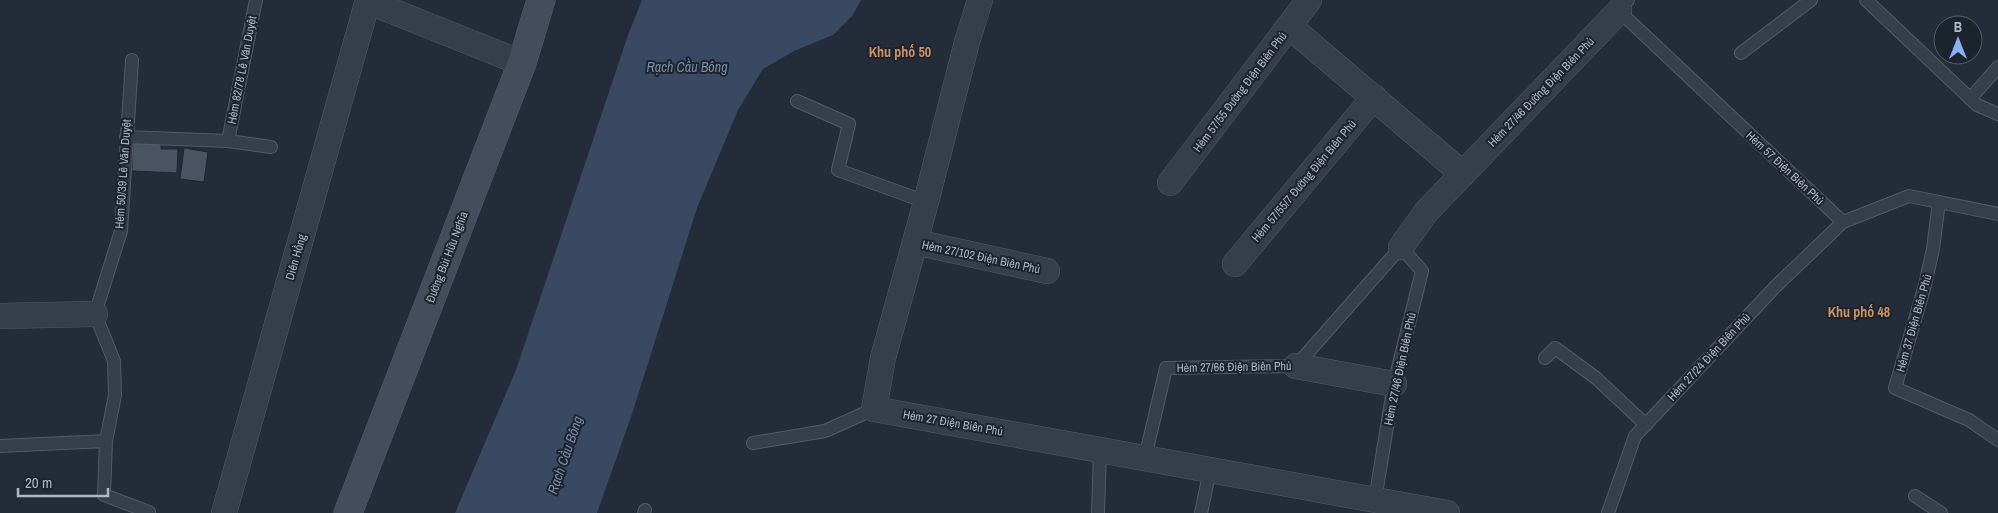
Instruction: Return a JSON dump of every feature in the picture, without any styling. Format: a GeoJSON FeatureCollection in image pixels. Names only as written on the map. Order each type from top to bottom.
{"type":"FeatureCollection","features":[{"type":"Feature","properties":{"kind":"street"},"geometry":{"type":"LineString","coordinates":[[362,0],[522,63]]}},
{"type":"Feature","properties":{"kind":"street","name":"Diên Hồng"},"geometry":{"type":"LineString","coordinates":[[224,513],[362,0]]}},
{"type":"Feature","properties":{"kind":"street","name":"Đường Bùi Hữu Nghĩa"},"geometry":{"type":"LineString","coordinates":[[348,513],[522,63],[542,0]]}},
{"type":"Feature","properties":{"kind":"street"},"geometry":{"type":"LineString","coordinates":[[874,409],[883,358],[967,42],[980,0]]}},
{"type":"Feature","properties":{"kind":"street","name":"Hẻm 57/55 Đường Điện Biên Phủ"},"geometry":{"type":"LineString","coordinates":[[1170,183],[1309,0]]}},
{"type":"Feature","properties":{"kind":"street","name":"Hẻm 27/46 Đường Điện Biên Phủ"},"geometry":{"type":"LineString","coordinates":[[1401,247],[1427,212],[1624,5]]}},
{"type":"Feature","properties":{"kind":"street"},"geometry":{"type":"LineString","coordinates":[[1290,26],[1463,174]]}},
{"type":"Feature","properties":{"kind":"street","name":"Hẻm 57/55/7 Đường Điện Biên Phủ"},"geometry":{"type":"LineString","coordinates":[[1235,264],[1374,97]]}},
{"type":"Feature","properties":{"kind":"street","name":"Hẻm 27/102 Điện Biên Phủ"},"geometry":{"type":"LineString","coordinates":[[915,242],[1047,271]]}},
{"type":"Feature","properties":{"kind":"street"},"geometry":{"type":"LineString","coordinates":[[0,316],[95,314]]}},
{"type":"Feature","properties":{"kind":"street"},"geometry":{"type":"LineString","coordinates":[[1296,366],[1394,384]]}},
{"type":"Feature","properties":{"kind":"street","name":"Hẻm 27 Điện Biên Phủ"},"geometry":{"type":"LineString","coordinates":[[874,409],[1447,513]]}},
{"type":"Feature","properties":{"kind":"lane","name":"Hẻm 82/78 Lê Văn Duyệt"},"geometry":{"type":"LineString","coordinates":[[228,141],[256,0]]}},
{"type":"Feature","properties":{"kind":"lane"},"geometry":{"type":"LineString","coordinates":[[1741,53],[1811,0]]}},
{"type":"Feature","properties":{"kind":"lane"},"geometry":{"type":"LineString","coordinates":[[1866,0],[1970,99],[1977,105],[1998,114]]}},
{"type":"Feature","properties":{"kind":"lane","name":"Hẻm 57 Điện Biên Phủ"},"geometry":{"type":"LineString","coordinates":[[1624,5],[1843,222]]}},
{"type":"Feature","properties":{"kind":"lane","name":"Hẻm 50/39 Lê Văn Duyệt"},"geometry":{"type":"LineString","coordinates":[[95,314],[120,231],[132,60]]}},
{"type":"Feature","properties":{"kind":"lane"},"geometry":{"type":"LineString","coordinates":[[1970,99],[1998,67]]}},
{"type":"Feature","properties":{"kind":"lane"},"geometry":{"type":"LineString","coordinates":[[797,101],[849,124],[838,170],[926,202]]}},
{"type":"Feature","properties":{"kind":"lane","name":"Hẻm 82/78 Lê Văn Duyệt"},"geometry":{"type":"LineString","coordinates":[[126,137],[228,141],[271,147]]}},
{"type":"Feature","properties":{"kind":"lane"},"geometry":{"type":"LineString","coordinates":[[1843,222],[1909,196],[1998,214]]}},
{"type":"Feature","properties":{"kind":"lane","name":"Hẻm 37 Điện Biên Phủ"},"geometry":{"type":"LineString","coordinates":[[1939,202],[1933,249],[1925,285],[1895,388],[1969,420],[1998,440]]}},
{"type":"Feature","properties":{"kind":"lane","name":"Hẻm 27/24 Điện Biên Phủ"},"geometry":{"type":"LineString","coordinates":[[1608,513],[1635,436],[1775,287],[1843,222]]}},
{"type":"Feature","properties":{"kind":"lane","name":"Hẻm 27/66 Điện Biên Phủ"},"geometry":{"type":"LineString","coordinates":[[1145,458],[1166,368],[1296,366],[1401,247]]}},
{"type":"Feature","properties":{"kind":"lane","name":"Hẻm 27/46 Điện Biên Phủ"},"geometry":{"type":"LineString","coordinates":[[1375,500],[1394,384],[1422,271],[1401,247]]}},
{"type":"Feature","properties":{"kind":"lane"},"geometry":{"type":"LineString","coordinates":[[95,314],[114,362],[115,395],[106,441],[104,495],[149,512]]}},
{"type":"Feature","properties":{"kind":"lane"},"geometry":{"type":"LineString","coordinates":[[1545,358],[1555,348],[1596,378],[1646,425]]}},
{"type":"Feature","properties":{"kind":"lane"},"geometry":{"type":"LineString","coordinates":[[752,443],[825,431],[874,409]]}},
{"type":"Feature","properties":{"kind":"lane"},"geometry":{"type":"LineString","coordinates":[[0,446],[106,441]]}},
{"type":"Feature","properties":{"kind":"lane"},"geometry":{"type":"LineString","coordinates":[[1098,513],[1100,450]]}},
{"type":"Feature","properties":{"kind":"lane"},"geometry":{"type":"LineString","coordinates":[[1201,513],[1210,470]]}},
{"type":"Feature","properties":{"kind":"lane"},"geometry":{"type":"LineString","coordinates":[[1915,496],[1941,513]]}},
{"type":"Feature","properties":{"kind":"water","name":"Rạch Cầu Bông"},"geometry":{"type":"Polygon","coordinates":[[[642,0],[861,0],[852,16],[833,35],[794,51],[763,69],[738,110],[697,208],[632,414],[597,513],[455,513],[516,370],[628,35],[642,0]]]}},
{"type":"Feature","properties":{"kind":"building"},"geometry":{"type":"Polygon","coordinates":[[[133,141],[161,142],[161,149],[178,149],[177,173],[132,171],[133,141]]]}},
{"type":"Feature","properties":{"kind":"building"},"geometry":{"type":"Polygon","coordinates":[[[184,148],[208,152],[204,182],[180,179],[184,148]]]}},
{"type":"Feature","properties":{"kind":"district","name":"Khu phố 50"},"geometry":{"type":"Point","coordinates":[900,52]}},
{"type":"Feature","properties":{"kind":"district","name":"Khu phố 48"},"geometry":{"type":"Point","coordinates":[1859,312]}}]}
